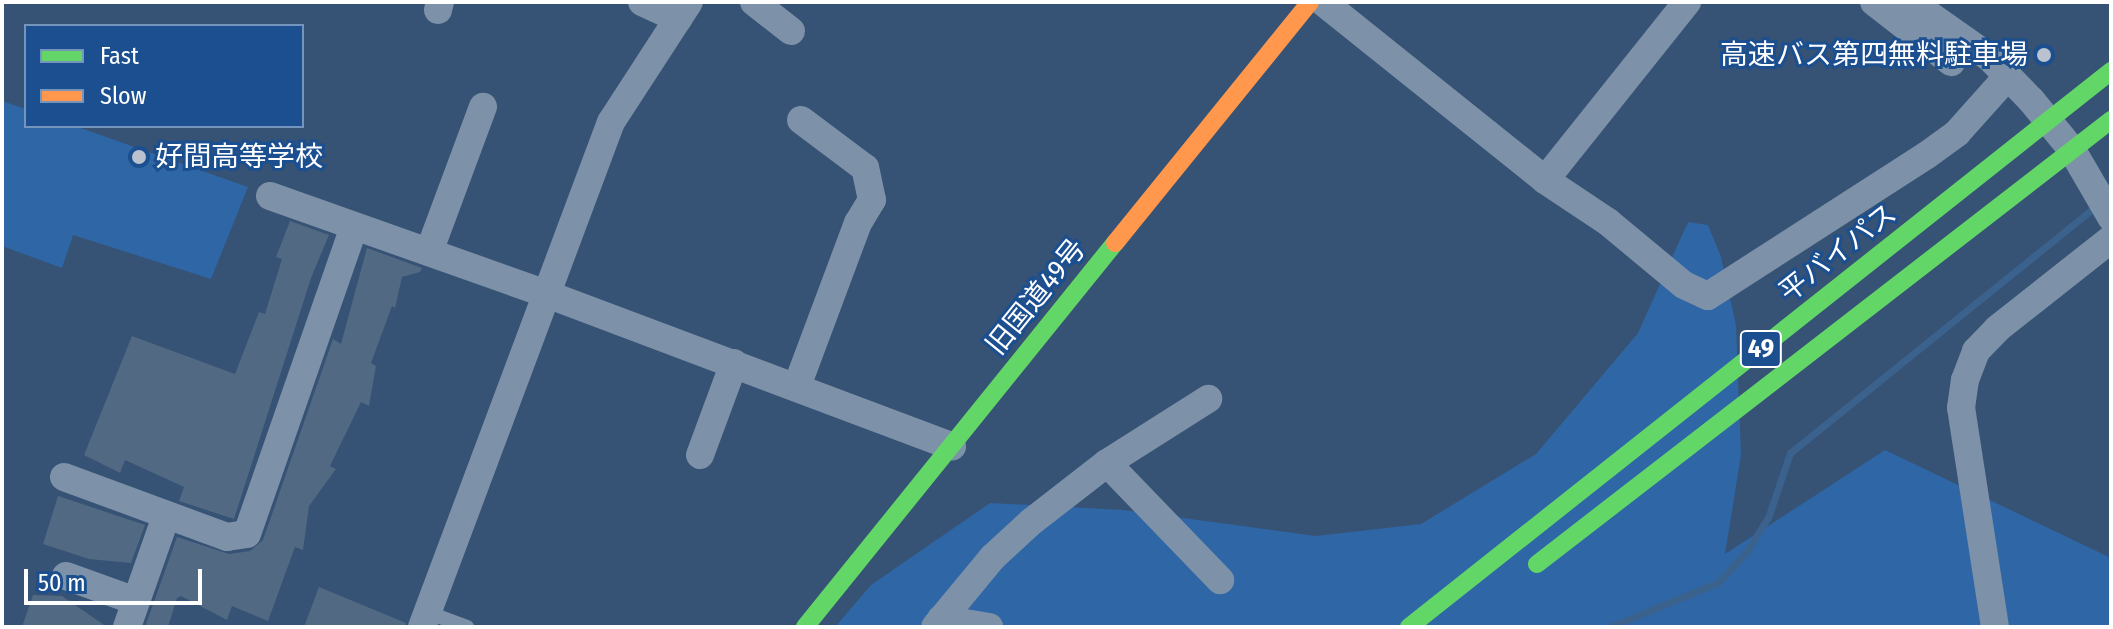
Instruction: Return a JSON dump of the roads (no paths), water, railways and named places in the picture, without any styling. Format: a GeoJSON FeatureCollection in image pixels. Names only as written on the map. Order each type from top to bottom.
{"type":"FeatureCollection","features":[{"type":"Feature","properties":{"kind":"main road","name":"旧国道49号"},"geometry":{"type":"LineString","coordinates":[[805,627],[1310,2]]}},
{"type":"Feature","properties":{"kind":"main road","name":"平バイパス"},"geometry":{"type":"LineString","coordinates":[[1409,627],[2111,71]]}},
{"type":"Feature","properties":{"kind":"main road","name":"49"},"geometry":{"type":"LineString","coordinates":[[1519,578],[2111,120]]}},
{"type":"Feature","properties":{"kind":"street"},"geometry":{"type":"LineString","coordinates":[[754,2],[791,31]]}},
{"type":"Feature","properties":{"kind":"street"},"geometry":{"type":"LineString","coordinates":[[1323,2],[1545,180],[1608,222],[1684,285],[1708,296],[1927,155],[1957,133],[2008,76]]}},
{"type":"Feature","properties":{"kind":"street"},"geometry":{"type":"LineString","coordinates":[[1545,180],[1687,2]]}},
{"type":"Feature","properties":{"kind":"street"},"geometry":{"type":"LineString","coordinates":[[1874,2],[1951,62]]}},
{"type":"Feature","properties":{"kind":"street"},"geometry":{"type":"LineString","coordinates":[[1911,2],[1989,57],[2008,76],[2072,150],[2111,217]]}},
{"type":"Feature","properties":{"kind":"street"},"geometry":{"type":"LineString","coordinates":[[424,619],[544,293],[611,122],[670,10]]}},
{"type":"Feature","properties":{"kind":"street"},"geometry":{"type":"LineString","coordinates":[[429,252],[483,107]]}},
{"type":"Feature","properties":{"kind":"street"},"geometry":{"type":"LineString","coordinates":[[797,386],[858,223],[872,200],[865,168],[801,120]]}},
{"type":"Feature","properties":{"kind":"street"},"geometry":{"type":"LineString","coordinates":[[270,196],[544,293],[952,446]]}},
{"type":"Feature","properties":{"kind":"street"},"geometry":{"type":"LineString","coordinates":[[64,477],[227,537],[247,534],[354,226]]}},
{"type":"Feature","properties":{"kind":"street"},"geometry":{"type":"LineString","coordinates":[[1995,627],[1961,408],[1965,380],[1976,351],[1997,329],[2111,239]]}},
{"type":"Feature","properties":{"kind":"street"},"geometry":{"type":"LineString","coordinates":[[700,455],[734,363]]}},
{"type":"Feature","properties":{"kind":"street"},"geometry":{"type":"LineString","coordinates":[[938,623],[993,557],[1031,522],[1107,463],[1208,399]]}},
{"type":"Feature","properties":{"kind":"street"},"geometry":{"type":"LineString","coordinates":[[1107,463],[1220,580]]}},
{"type":"Feature","properties":{"kind":"street"},"geometry":{"type":"LineString","coordinates":[[66,576],[132,614],[164,522]]}},
{"type":"Feature","properties":{"kind":"street"},"geometry":{"type":"LineString","coordinates":[[938,623],[989,627]]}},
{"type":"Feature","properties":{"kind":"lane"},"geometry":{"type":"LineString","coordinates":[[424,619],[467,627]]}},
{"type":"Feature","properties":{"kind":"waterway"},"geometry":{"type":"LineString","coordinates":[[1610,627],[1719,582],[1747,551],[1768,518],[1790,453],[2097,205]]}},
{"type":"Feature","properties":{"kind":"place","name":"高速バス第四無料駐車場"},"geometry":{"type":"Point","coordinates":[2044,55]}},
{"type":"Feature","properties":{"kind":"place","name":"好間高等学校"},"geometry":{"type":"Point","coordinates":[139,157]}}]}
